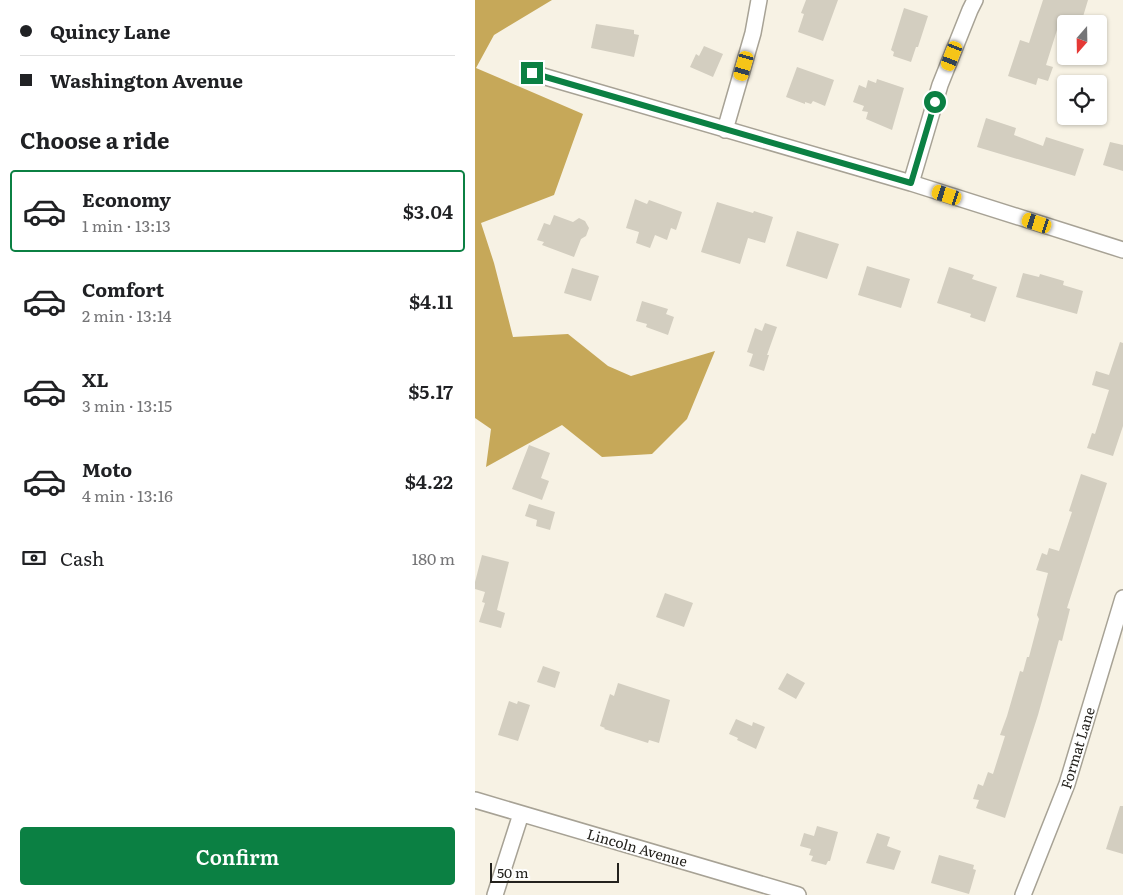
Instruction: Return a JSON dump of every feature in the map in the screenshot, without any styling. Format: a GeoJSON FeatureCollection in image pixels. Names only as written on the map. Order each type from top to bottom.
{"type":"FeatureCollection","features":[{"type":"Feature","properties":{"kind":"street"},"geometry":{"type":"LineString","coordinates":[[725,130],[753,33],[759,0]]}},
{"type":"Feature","properties":{"kind":"street"},"geometry":{"type":"LineString","coordinates":[[911,183],[940,86],[969,10],[975,0]]}},
{"type":"Feature","properties":{"kind":"street"},"geometry":{"type":"LineString","coordinates":[[532,73],[911,183],[1123,250]]}},
{"type":"Feature","properties":{"kind":"street","name":"Format Lane"},"geometry":{"type":"LineString","coordinates":[[1023,895],[1067,784],[1123,598]]}},
{"type":"Feature","properties":{"kind":"street","name":"Lincoln Avenue"},"geometry":{"type":"LineString","coordinates":[[475,800],[798,895]]}},
{"type":"Feature","properties":{"kind":"street"},"geometry":{"type":"LineString","coordinates":[[495,895],[521,814]]}},
{"type":"Feature","properties":{"kind":"shaded area"},"geometry":{"type":"Polygon","coordinates":[[[475,0],[552,0],[494,35],[476,68],[583,114],[554,195],[481,223],[494,263],[513,337],[568,334],[608,366],[631,376],[715,351],[687,419],[652,454],[602,457],[562,425],[486,467],[491,429],[475,418],[475,0]]]}},
{"type":"Feature","properties":{"kind":"building"},"geometry":{"type":"Polygon","coordinates":[[[806,0],[838,0],[823,41],[798,32],[804,14],[801,13],[806,0]]]}},
{"type":"Feature","properties":{"kind":"building"},"geometry":{"type":"Polygon","coordinates":[[[1043,0],[1088,0],[1084,15],[1057,15],[1057,30],[1046,65],[1053,67],[1048,81],[1038,78],[1036,85],[1008,76],[1020,40],[1029,43],[1043,0]]]}},
{"type":"Feature","properties":{"kind":"building"},"geometry":{"type":"Polygon","coordinates":[[[904,8],[928,16],[911,62],[893,56],[894,52],[891,50],[904,8]]]}},
{"type":"Feature","properties":{"kind":"building"},"geometry":{"type":"Polygon","coordinates":[[[596,24],[634,30],[634,34],[639,35],[634,57],[591,48],[596,24]]]}},
{"type":"Feature","properties":{"kind":"building"},"geometry":{"type":"Polygon","coordinates":[[[704,46],[723,54],[713,77],[690,67],[696,54],[699,56],[704,46]]]}},
{"type":"Feature","properties":{"kind":"building"},"geometry":{"type":"Polygon","coordinates":[[[797,67],[834,80],[825,106],[813,101],[811,104],[805,102],[805,104],[786,97],[797,67]]]}},
{"type":"Feature","properties":{"kind":"building"},"geometry":{"type":"Polygon","coordinates":[[[877,79],[904,88],[892,130],[866,119],[868,112],[862,111],[864,106],[853,102],[859,85],[866,88],[868,80],[876,83],[877,79]]]}},
{"type":"Feature","properties":{"kind":"building"},"geometry":{"type":"Polygon","coordinates":[[[986,118],[1016,128],[1014,135],[1043,146],[1046,137],[1084,149],[1075,176],[977,147],[986,118]]]}},
{"type":"Feature","properties":{"kind":"building"},"geometry":{"type":"Polygon","coordinates":[[[1110,142],[1123,145],[1123,171],[1103,165],[1110,142]]]}},
{"type":"Feature","properties":{"kind":"building"},"geometry":{"type":"Polygon","coordinates":[[[635,199],[647,204],[649,200],[682,212],[676,230],[671,228],[667,240],[655,235],[650,248],[636,243],[639,232],[626,228],[635,199]]]}},
{"type":"Feature","properties":{"kind":"building"},"geometry":{"type":"Polygon","coordinates":[[[717,202],[773,217],[765,243],[748,238],[740,264],[701,252],[717,202]]]}},
{"type":"Feature","properties":{"kind":"building"},"geometry":{"type":"Polygon","coordinates":[[[554,215],[573,222],[579,218],[585,221],[589,228],[586,236],[581,239],[574,257],[542,245],[544,242],[537,240],[544,223],[550,225],[554,215]]]}},
{"type":"Feature","properties":{"kind":"building"},"geometry":{"type":"Polygon","coordinates":[[[797,231],[839,244],[827,279],[786,266],[797,231]]]}},
{"type":"Feature","properties":{"kind":"building"},"geometry":{"type":"Polygon","coordinates":[[[867,266],[910,279],[901,308],[858,295],[867,266]]]}},
{"type":"Feature","properties":{"kind":"building"},"geometry":{"type":"Polygon","coordinates":[[[949,267],[974,275],[972,279],[997,287],[985,322],[970,317],[971,314],[937,303],[949,267]]]}},
{"type":"Feature","properties":{"kind":"building"},"geometry":{"type":"Polygon","coordinates":[[[572,268],[599,276],[591,301],[564,293],[572,268]]]}},
{"type":"Feature","properties":{"kind":"building"},"geometry":{"type":"Polygon","coordinates":[[[1023,273],[1039,277],[1040,274],[1064,281],[1063,285],[1083,291],[1077,314],[1016,297],[1023,273]]]}},
{"type":"Feature","properties":{"kind":"building"},"geometry":{"type":"Polygon","coordinates":[[[642,301],[668,309],[666,314],[674,317],[668,335],[646,327],[647,324],[636,321],[642,301]]]}},
{"type":"Feature","properties":{"kind":"building"},"geometry":{"type":"Polygon","coordinates":[[[765,323],[777,327],[767,355],[769,355],[764,371],[749,366],[753,354],[747,352],[755,328],[762,331],[765,323]]]}},
{"type":"Feature","properties":{"kind":"building"},"geometry":{"type":"Polygon","coordinates":[[[1120,342],[1123,343],[1123,426],[1113,456],[1087,448],[1092,433],[1095,434],[1109,390],[1092,385],[1096,371],[1109,375],[1120,342]]]}},
{"type":"Feature","properties":{"kind":"building"},"geometry":{"type":"Polygon","coordinates":[[[529,445],[550,453],[541,478],[549,481],[542,500],[512,489],[529,445]]]}},
{"type":"Feature","properties":{"kind":"building"},"geometry":{"type":"Polygon","coordinates":[[[1081,474],[1107,483],[1067,608],[1070,609],[1062,641],[1059,640],[1038,715],[1005,818],[976,808],[979,800],[973,799],[978,784],[983,786],[988,772],[993,774],[1005,736],[1000,735],[1020,671],[1023,672],[1027,657],[1029,657],[1048,573],[1036,570],[1042,553],[1047,555],[1049,548],[1059,551],[1072,512],[1069,511],[1081,474]]]}},
{"type":"Feature","properties":{"kind":"building"},"geometry":{"type":"Polygon","coordinates":[[[529,504],[555,512],[550,530],[536,526],[537,520],[525,516],[529,504]]]}},
{"type":"Feature","properties":{"kind":"building"},"geometry":{"type":"Polygon","coordinates":[[[482,555],[509,562],[497,610],[505,613],[501,628],[479,622],[485,603],[482,602],[485,592],[475,589],[475,582],[482,555]]]}},
{"type":"Feature","properties":{"kind":"building"},"geometry":{"type":"Polygon","coordinates":[[[665,593],[693,603],[684,627],[656,617],[665,593]]]}},
{"type":"Feature","properties":{"kind":"building"},"geometry":{"type":"Polygon","coordinates":[[[543,666],[560,672],[555,688],[537,682],[543,666]]]}},
{"type":"Feature","properties":{"kind":"building"},"geometry":{"type":"Polygon","coordinates":[[[787,673],[805,683],[796,699],[778,689],[787,673]]]}},
{"type":"Feature","properties":{"kind":"building"},"geometry":{"type":"Polygon","coordinates":[[[618,683],[670,700],[659,743],[649,740],[648,743],[600,726],[610,694],[614,696],[618,683]]]}},
{"type":"Feature","properties":{"kind":"building"},"geometry":{"type":"Polygon","coordinates":[[[509,701],[517,704],[518,701],[530,705],[518,741],[498,735],[509,701]]]}},
{"type":"Feature","properties":{"kind":"building"},"geometry":{"type":"Polygon","coordinates":[[[736,719],[752,726],[753,722],[765,727],[756,749],[729,734],[736,719]]]}},
{"type":"Feature","properties":{"kind":"building"},"geometry":{"type":"Polygon","coordinates":[[[1120,806],[1123,806],[1123,854],[1106,849],[1120,806]]]}},
{"type":"Feature","properties":{"kind":"building"},"geometry":{"type":"Polygon","coordinates":[[[817,826],[838,832],[830,861],[826,865],[811,861],[813,856],[809,855],[811,849],[800,846],[804,833],[814,836],[817,826]]]}},
{"type":"Feature","properties":{"kind":"building"},"geometry":{"type":"Polygon","coordinates":[[[877,833],[890,837],[887,846],[901,851],[894,870],[866,863],[877,833]]]}},
{"type":"Feature","properties":{"kind":"building"},"geometry":{"type":"Polygon","coordinates":[[[939,855],[974,865],[973,869],[976,870],[969,894],[931,883],[939,855]]]}},
{"type":"Feature","properties":{"kind":"route"},"geometry":{"type":"LineString","coordinates":[[532,73],[911,183],[935,102]]}}]}
